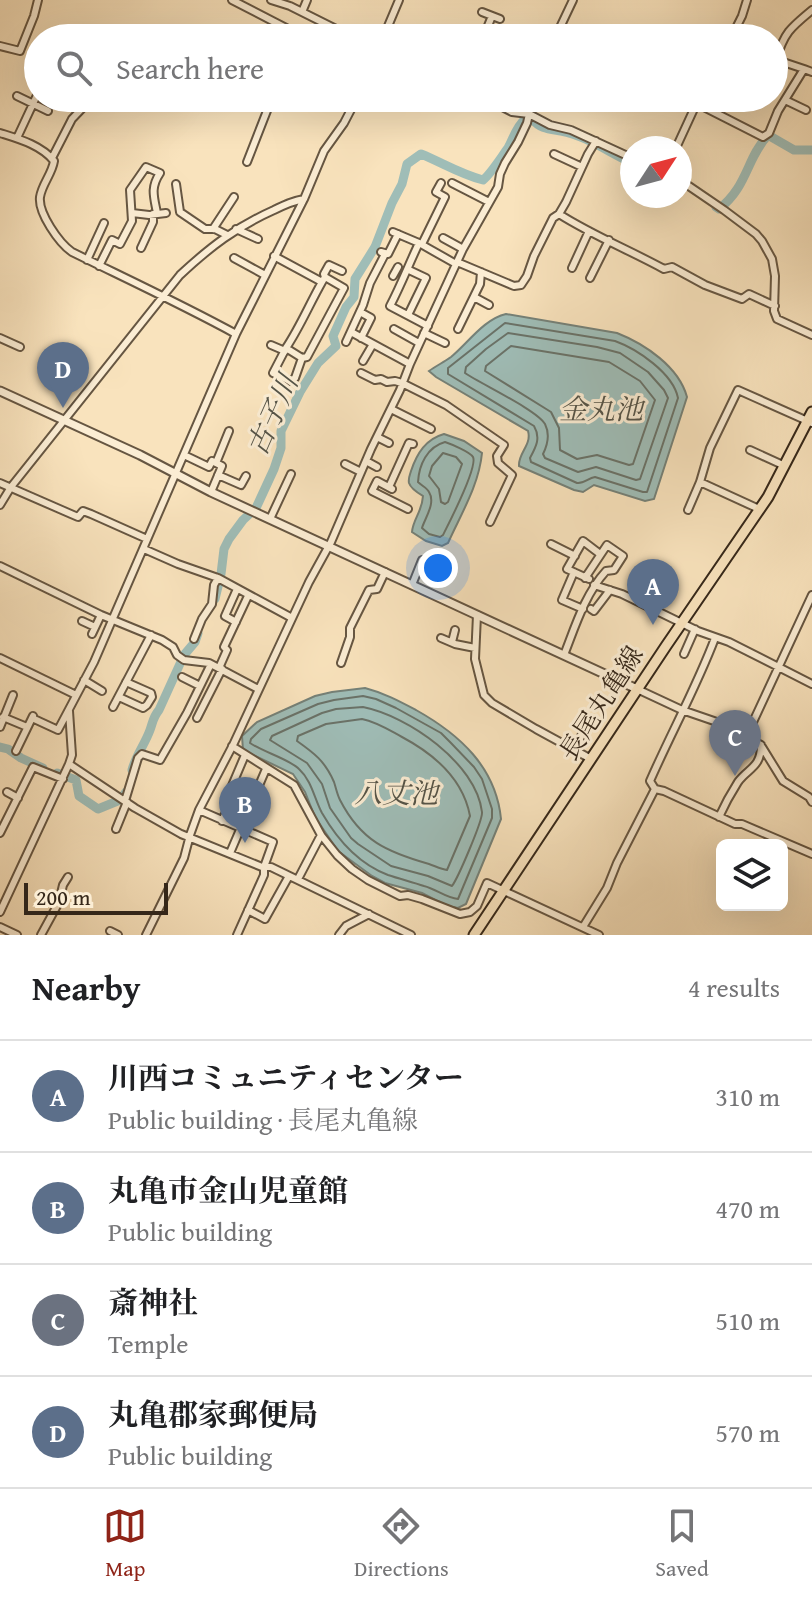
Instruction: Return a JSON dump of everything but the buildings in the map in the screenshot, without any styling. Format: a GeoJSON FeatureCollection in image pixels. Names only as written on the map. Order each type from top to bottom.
{"type":"FeatureCollection","features":[{"type":"Feature","properties":{"kind":"main road","name":"長尾丸亀線"},"geometry":{"type":"LineString","coordinates":[[474,935],[759,509],[811,418]]}},
{"type":"Feature","properties":{"kind":"street"},"geometry":{"type":"LineString","coordinates":[[31,24],[38,0]]}},
{"type":"Feature","properties":{"kind":"street"},"geometry":{"type":"LineString","coordinates":[[232,0],[278,24]]}},
{"type":"Feature","properties":{"kind":"street"},"geometry":{"type":"LineString","coordinates":[[271,0],[291,3],[326,24]]}},
{"type":"Feature","properties":{"kind":"street"},"geometry":{"type":"LineString","coordinates":[[302,12],[307,0]]}},
{"type":"Feature","properties":{"kind":"street"},"geometry":{"type":"LineString","coordinates":[[389,24],[399,0]]}},
{"type":"Feature","properties":{"kind":"street"},"geometry":{"type":"LineString","coordinates":[[562,24],[573,0]]}},
{"type":"Feature","properties":{"kind":"street"},"geometry":{"type":"LineString","coordinates":[[738,24],[747,0]]}},
{"type":"Feature","properties":{"kind":"street"},"geometry":{"type":"LineString","coordinates":[[788,31],[812,10]]}},
{"type":"Feature","properties":{"kind":"street"},"geometry":{"type":"LineString","coordinates":[[482,12],[496,18],[492,24]]}},
{"type":"Feature","properties":{"kind":"street"},"geometry":{"type":"LineString","coordinates":[[0,46],[20,51],[24,41]]}},
{"type":"Feature","properties":{"kind":"street"},"geometry":{"type":"LineString","coordinates":[[788,64],[812,72]]}},
{"type":"Feature","properties":{"kind":"street"},"geometry":{"type":"LineString","coordinates":[[788,95],[804,69]]}},
{"type":"Feature","properties":{"kind":"street"},"geometry":{"type":"LineString","coordinates":[[17,96],[24,100]]}},
{"type":"Feature","properties":{"kind":"street"},"geometry":{"type":"LineString","coordinates":[[788,101],[806,110]]}},
{"type":"Feature","properties":{"kind":"street"},"geometry":{"type":"LineString","coordinates":[[17,138],[29,112]]}},
{"type":"Feature","properties":{"kind":"street"},"geometry":{"type":"LineString","coordinates":[[79,112],[52,158],[53,167],[41,192],[41,205],[59,240],[67,249],[87,260],[190,308],[236,334]]}},
{"type":"Feature","properties":{"kind":"street"},"geometry":{"type":"LineString","coordinates":[[247,162],[267,112]]}},
{"type":"Feature","properties":{"kind":"street"},"geometry":{"type":"LineString","coordinates":[[16,751],[32,717],[58,730],[69,711],[94,662],[236,334],[304,199],[324,151],[350,112]]}},
{"type":"Feature","properties":{"kind":"street"},"geometry":{"type":"LineString","coordinates":[[512,112],[571,130],[620,153]]}},
{"type":"Feature","properties":{"kind":"street"},"geometry":{"type":"LineString","coordinates":[[146,935],[184,858],[199,810],[328,546],[463,249],[498,187],[500,174],[528,118],[527,112]]}},
{"type":"Feature","properties":{"kind":"street"},"geometry":{"type":"LineString","coordinates":[[682,136],[693,112]]}},
{"type":"Feature","properties":{"kind":"street"},"geometry":{"type":"LineString","coordinates":[[718,112],[763,137],[769,133],[779,112]]}},
{"type":"Feature","properties":{"kind":"street"},"geometry":{"type":"LineString","coordinates":[[0,133],[17,138],[52,158]]}},
{"type":"Feature","properties":{"kind":"street"},"geometry":{"type":"LineString","coordinates":[[346,342],[383,253],[388,254],[396,233],[457,263],[514,286],[521,285],[553,218],[559,214],[595,143]]}},
{"type":"Feature","properties":{"kind":"street"},"geometry":{"type":"LineString","coordinates":[[554,154],[582,167]]}},
{"type":"Feature","properties":{"kind":"street"},"geometry":{"type":"LineString","coordinates":[[99,266],[112,240],[120,244],[132,221],[130,190],[146,167],[160,173],[153,182],[153,222],[141,248]]}},
{"type":"Feature","properties":{"kind":"street"},"geometry":{"type":"LineString","coordinates":[[441,183],[436,192],[445,197],[419,243],[390,306],[408,315],[442,341],[443,329]]}},
{"type":"Feature","properties":{"kind":"street"},"geometry":{"type":"LineString","coordinates":[[452,183],[489,202]]}},
{"type":"Feature","properties":{"kind":"street"},"geometry":{"type":"LineString","coordinates":[[176,184],[180,212],[205,229],[227,235]]}},
{"type":"Feature","properties":{"kind":"street"},"geometry":{"type":"LineString","coordinates":[[692,188],[762,241],[772,259],[777,319],[812,335]]}},
{"type":"Feature","properties":{"kind":"street"},"geometry":{"type":"LineString","coordinates":[[213,229],[234,197]]}},
{"type":"Feature","properties":{"kind":"street"},"geometry":{"type":"LineString","coordinates":[[0,505],[11,487],[180,275],[212,245],[236,229],[292,201],[304,199]]}},
{"type":"Feature","properties":{"kind":"street"},"geometry":{"type":"LineString","coordinates":[[132,213],[166,213]]}},
{"type":"Feature","properties":{"kind":"street"},"geometry":{"type":"LineString","coordinates":[[559,214],[664,269],[672,267],[705,285],[742,299],[749,294],[775,306]]}},
{"type":"Feature","properties":{"kind":"street"},"geometry":{"type":"LineString","coordinates":[[87,260],[104,223]]}},
{"type":"Feature","properties":{"kind":"street"},"geometry":{"type":"LineString","coordinates":[[236,229],[258,239]]}},
{"type":"Feature","properties":{"kind":"street"},"geometry":{"type":"LineString","coordinates":[[572,268],[589,231]]}},
{"type":"Feature","properties":{"kind":"street"},"geometry":{"type":"LineString","coordinates":[[443,238],[463,249]]}},
{"type":"Feature","properties":{"kind":"street"},"geometry":{"type":"LineString","coordinates":[[590,278],[609,240]]}},
{"type":"Feature","properties":{"kind":"street"},"geometry":{"type":"LineString","coordinates":[[410,254],[419,243]]}},
{"type":"Feature","properties":{"kind":"street"},"geometry":{"type":"LineString","coordinates":[[271,345],[302,358],[307,357],[344,288],[274,256]]}},
{"type":"Feature","properties":{"kind":"street"},"geometry":{"type":"LineString","coordinates":[[234,258],[265,275]]}},
{"type":"Feature","properties":{"kind":"street"},"geometry":{"type":"LineString","coordinates":[[302,358],[295,378],[290,381],[273,373],[302,323],[302,316],[324,280],[329,265],[342,271]]}},
{"type":"Feature","properties":{"kind":"street"},"geometry":{"type":"LineString","coordinates":[[395,271],[426,278],[408,315]]}},
{"type":"Feature","properties":{"kind":"street"},"geometry":{"type":"LineString","coordinates":[[458,329],[480,284],[481,272]]}},
{"type":"Feature","properties":{"kind":"street"},"geometry":{"type":"LineString","coordinates":[[416,297],[424,300]]}},
{"type":"Feature","properties":{"kind":"street"},"geometry":{"type":"LineString","coordinates":[[474,297],[489,305]]}},
{"type":"Feature","properties":{"kind":"street"},"geometry":{"type":"LineString","coordinates":[[360,312],[371,318],[361,338]]}},
{"type":"Feature","properties":{"kind":"street"},"geometry":{"type":"LineString","coordinates":[[394,330],[419,343]]}},
{"type":"Feature","properties":{"kind":"street"},"geometry":{"type":"LineString","coordinates":[[351,332],[410,364]]}},
{"type":"Feature","properties":{"kind":"street"},"geometry":{"type":"LineString","coordinates":[[0,338],[20,347]]}},
{"type":"Feature","properties":{"kind":"street"},"geometry":{"type":"LineString","coordinates":[[363,361],[373,344]]}},
{"type":"Feature","properties":{"kind":"street"},"geometry":{"type":"LineString","coordinates":[[361,373],[375,380],[402,383],[446,405],[506,443],[497,456],[498,463],[512,475],[490,522]]}},
{"type":"Feature","properties":{"kind":"street"},"geometry":{"type":"LineString","coordinates":[[688,510],[710,448],[738,390],[811,418]]}},
{"type":"Feature","properties":{"kind":"street"},"geometry":{"type":"LineString","coordinates":[[0,391],[253,512],[746,737],[761,745],[783,781],[812,802]]}},
{"type":"Feature","properties":{"kind":"street"},"geometry":{"type":"LineString","coordinates":[[391,409],[431,429]]}},
{"type":"Feature","properties":{"kind":"street"},"geometry":{"type":"LineString","coordinates":[[216,463],[229,431]]}},
{"type":"Feature","properties":{"kind":"street"},"geometry":{"type":"LineString","coordinates":[[377,437],[389,443]]}},
{"type":"Feature","properties":{"kind":"street"},"geometry":{"type":"LineString","coordinates":[[345,464],[390,488],[409,443],[413,444]]}},
{"type":"Feature","properties":{"kind":"street"},"geometry":{"type":"LineString","coordinates":[[750,450],[785,466]]}},
{"type":"Feature","properties":{"kind":"street"},"geometry":{"type":"LineString","coordinates":[[184,455],[209,467],[212,461],[222,466],[211,492]]}},
{"type":"Feature","properties":{"kind":"street"},"geometry":{"type":"LineString","coordinates":[[366,461],[377,467]]}},
{"type":"Feature","properties":{"kind":"street"},"geometry":{"type":"LineString","coordinates":[[270,519],[291,474]]}},
{"type":"Feature","properties":{"kind":"street"},"geometry":{"type":"LineString","coordinates":[[218,475],[241,485],[246,476]]}},
{"type":"Feature","properties":{"kind":"street"},"geometry":{"type":"LineString","coordinates":[[700,482],[759,509]]}},
{"type":"Feature","properties":{"kind":"street"},"geometry":{"type":"LineString","coordinates":[[0,483],[78,517],[83,511],[147,539]]}},
{"type":"Feature","properties":{"kind":"street"},"geometry":{"type":"LineString","coordinates":[[376,483],[372,491],[408,509]]}},
{"type":"Feature","properties":{"kind":"street"},"geometry":{"type":"LineString","coordinates":[[600,554],[583,541],[567,569],[729,642],[812,684]]}},
{"type":"Feature","properties":{"kind":"street"},"geometry":{"type":"LineString","coordinates":[[551,544],[575,556]]}},
{"type":"Feature","properties":{"kind":"street"},"geometry":{"type":"LineString","coordinates":[[564,655],[587,609],[595,584],[606,571],[614,570],[623,556],[607,545],[585,578]]}},
{"type":"Feature","properties":{"kind":"street"},"geometry":{"type":"LineString","coordinates":[[144,549],[220,580],[292,618]]}},
{"type":"Feature","properties":{"kind":"street"},"geometry":{"type":"LineString","coordinates":[[412,585],[422,560]]}},
{"type":"Feature","properties":{"kind":"street"},"geometry":{"type":"LineString","coordinates":[[0,566],[101,615],[151,635],[173,647],[183,659],[211,664],[258,689]]}},
{"type":"Feature","properties":{"kind":"street"},"geometry":{"type":"LineString","coordinates":[[341,663],[350,628],[369,590],[377,589],[385,572]]}},
{"type":"Feature","properties":{"kind":"street"},"geometry":{"type":"LineString","coordinates":[[574,572],[562,600],[594,611],[610,590]]}},
{"type":"Feature","properties":{"kind":"street"},"geometry":{"type":"LineString","coordinates":[[194,639],[212,604],[214,585],[220,580]]}},
{"type":"Feature","properties":{"kind":"street"},"geometry":{"type":"LineString","coordinates":[[236,622],[225,616],[237,589]]}},
{"type":"Feature","properties":{"kind":"street"},"geometry":{"type":"LineString","coordinates":[[746,737],[812,595]]}},
{"type":"Feature","properties":{"kind":"street"},"geometry":{"type":"LineString","coordinates":[[197,718],[227,650],[224,647],[248,596]]}},
{"type":"Feature","properties":{"kind":"street"},"geometry":{"type":"LineString","coordinates":[[82,621],[93,631],[101,615]]}},
{"type":"Feature","properties":{"kind":"street"},"geometry":{"type":"LineString","coordinates":[[477,615],[475,659],[482,692],[487,699],[591,759]]}},
{"type":"Feature","properties":{"kind":"street"},"geometry":{"type":"LineString","coordinates":[[684,654],[695,629]]}},
{"type":"Feature","properties":{"kind":"street"},"geometry":{"type":"LineString","coordinates":[[452,642],[455,630]]}},
{"type":"Feature","properties":{"kind":"street"},"geometry":{"type":"LineString","coordinates":[[113,707],[151,635]]}},
{"type":"Feature","properties":{"kind":"street"},"geometry":{"type":"LineString","coordinates":[[441,638],[475,648]]}},
{"type":"Feature","properties":{"kind":"street"},"geometry":{"type":"LineString","coordinates":[[715,638],[650,781],[655,789],[812,854]]}},
{"type":"Feature","properties":{"kind":"street"},"geometry":{"type":"LineString","coordinates":[[0,658],[76,695]]}},
{"type":"Feature","properties":{"kind":"street"},"geometry":{"type":"LineString","coordinates":[[116,829],[138,758],[142,754],[160,760],[211,664]]}},
{"type":"Feature","properties":{"kind":"street"},"geometry":{"type":"LineString","coordinates":[[182,677],[200,686]]}},
{"type":"Feature","properties":{"kind":"street"},"geometry":{"type":"LineString","coordinates":[[84,680],[102,691]]}},
{"type":"Feature","properties":{"kind":"street"},"geometry":{"type":"LineString","coordinates":[[119,697],[146,708],[152,697],[151,693],[126,682]]}},
{"type":"Feature","properties":{"kind":"street"},"geometry":{"type":"LineString","coordinates":[[0,727],[13,695]]}},
{"type":"Feature","properties":{"kind":"street"},"geometry":{"type":"LineString","coordinates":[[0,912],[69,764],[72,741],[69,711]]}},
{"type":"Feature","properties":{"kind":"street"},"geometry":{"type":"LineString","coordinates":[[2,717],[27,727]]}},
{"type":"Feature","properties":{"kind":"street"},"geometry":{"type":"LineString","coordinates":[[576,750],[583,731]]}},
{"type":"Feature","properties":{"kind":"street"},"geometry":{"type":"LineString","coordinates":[[719,817],[739,781],[754,768],[761,755],[761,745]]}},
{"type":"Feature","properties":{"kind":"street"},"geometry":{"type":"LineString","coordinates":[[232,746],[294,785],[321,835],[351,869],[368,880],[400,896],[422,899],[460,914],[470,912],[477,906],[487,883],[599,935]]}},
{"type":"Feature","properties":{"kind":"street"},"geometry":{"type":"LineString","coordinates":[[222,821],[228,795],[245,755]]}},
{"type":"Feature","properties":{"kind":"street"},"geometry":{"type":"LineString","coordinates":[[69,764],[189,838],[271,867],[411,935]]}},
{"type":"Feature","properties":{"kind":"street"},"geometry":{"type":"LineString","coordinates":[[0,833],[3,820],[33,767],[64,778]]}},
{"type":"Feature","properties":{"kind":"street"},"geometry":{"type":"LineString","coordinates":[[230,853],[266,769]]}},
{"type":"Feature","properties":{"kind":"street"},"geometry":{"type":"LineString","coordinates":[[583,927],[607,888],[655,789]]}},
{"type":"Feature","properties":{"kind":"street"},"geometry":{"type":"LineString","coordinates":[[6,793],[18,798]]}},
{"type":"Feature","properties":{"kind":"street"},"geometry":{"type":"LineString","coordinates":[[199,810],[273,842],[264,875],[237,935]]}},
{"type":"Feature","properties":{"kind":"street"},"geometry":{"type":"LineString","coordinates":[[298,879],[321,835]]}},
{"type":"Feature","properties":{"kind":"street"},"geometry":{"type":"LineString","coordinates":[[248,910],[265,919],[289,876]]}},
{"type":"Feature","properties":{"kind":"street"},"geometry":{"type":"LineString","coordinates":[[41,935],[68,877]]}},
{"type":"Feature","properties":{"kind":"street"},"geometry":{"type":"LineString","coordinates":[[339,935],[346,926],[369,914]]}},
{"type":"Feature","properties":{"kind":"street"},"geometry":{"type":"LineString","coordinates":[[0,927],[17,935]]}},
{"type":"Feature","properties":{"kind":"street"},"geometry":{"type":"LineString","coordinates":[[110,931],[118,935]]}},
{"type":"Feature","properties":{"kind":"water","name":"金丸池"},"geometry":{"type":"Polygon","coordinates":[[[506,314],[617,333],[649,350],[677,376],[687,397],[654,499],[645,501],[594,485],[583,492],[574,490],[519,466],[528,441],[528,431],[429,371],[451,357],[483,326],[506,314]]]}},
{"type":"Feature","properties":{"kind":"water"},"geometry":{"type":"Polygon","coordinates":[[[444,434],[464,441],[482,453],[469,499],[448,543],[442,546],[412,532],[423,496],[411,487],[409,480],[419,453],[432,439],[444,434]]]}},
{"type":"Feature","properties":{"kind":"water","name":"八丈池"},"geometry":{"type":"Polygon","coordinates":[[[365,688],[404,703],[447,730],[473,754],[492,783],[501,819],[466,904],[458,908],[372,876],[338,851],[315,817],[305,792],[293,774],[243,750],[242,736],[257,722],[315,696],[365,688]]]}},
{"type":"Feature","properties":{"kind":"waterway","name":"古子川"},"geometry":{"type":"LineString","coordinates":[[215,599],[224,549],[243,520],[256,508],[281,448],[281,431],[300,392],[318,363],[336,346],[333,336],[354,297],[355,279],[375,247],[402,184],[407,164],[421,154],[483,180],[508,148],[525,119],[580,137],[620,157]]}},
{"type":"Feature","properties":{"kind":"waterway","name":"古子川"},"geometry":{"type":"LineString","coordinates":[[716,207],[719,209],[736,191],[768,135],[794,150],[812,150]]}},
{"type":"Feature","properties":{"kind":"waterway","name":"古子川"},"geometry":{"type":"LineString","coordinates":[[132,770],[154,717],[198,633]]}},
{"type":"Feature","properties":{"kind":"waterway","name":"古子川"},"geometry":{"type":"LineString","coordinates":[[0,747],[43,768]]}},
{"type":"Feature","properties":{"kind":"waterway","name":"古子川"},"geometry":{"type":"LineString","coordinates":[[57,773],[76,780],[79,796],[98,809],[120,800],[126,792]]}},
{"type":"Feature","properties":{"kind":"place","name":"丸亀郡家郵便局"},"geometry":{"type":"Point","coordinates":[63,408]}},
{"type":"Feature","properties":{"kind":"place","name":"川西コミュニティセンター"},"geometry":{"type":"Point","coordinates":[653,625]}},
{"type":"Feature","properties":{"kind":"place","name":"斎神社"},"geometry":{"type":"Point","coordinates":[735,776]}},
{"type":"Feature","properties":{"kind":"place","name":"丸亀市金山児童館"},"geometry":{"type":"Point","coordinates":[245,843]}}]}
